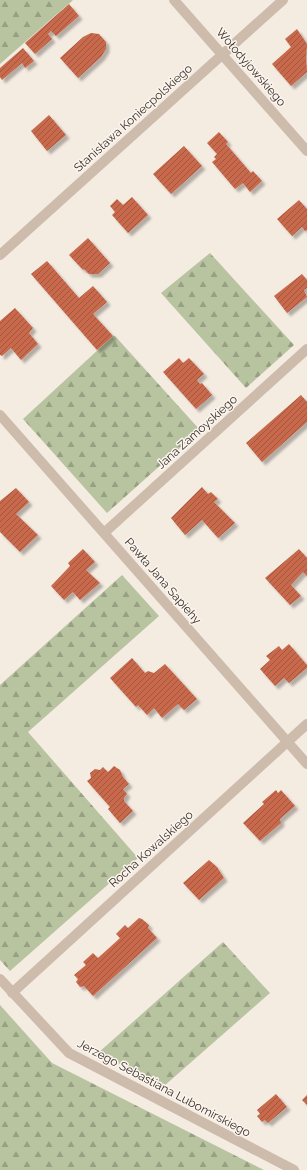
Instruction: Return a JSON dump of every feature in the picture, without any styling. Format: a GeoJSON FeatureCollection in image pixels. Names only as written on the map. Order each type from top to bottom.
{"type":"FeatureCollection","features":[{"type":"Feature","properties":{"kind":"street","name":"Wołodyjowskiego"},"geometry":{"type":"LineString","coordinates":[[174,0],[307,151]]}},
{"type":"Feature","properties":{"kind":"street","name":"Stanisława Koniecpolskiego"},"geometry":{"type":"LineString","coordinates":[[0,255],[283,0]]}},
{"type":"Feature","properties":{"kind":"street","name":"Jana Zamoyskiego"},"geometry":{"type":"LineString","coordinates":[[104,533],[307,349]]}},
{"type":"Feature","properties":{"kind":"street","name":"Pawła Jana Sapiehy"},"geometry":{"type":"LineString","coordinates":[[0,415],[307,764]]}},
{"type":"Feature","properties":{"kind":"street","name":"Rocha Kowalskiego"},"geometry":{"type":"LineString","coordinates":[[12,993],[307,724]]}},
{"type":"Feature","properties":{"kind":"street","name":"Jerzego Sebastiana Lubomirskiego"},"geometry":{"type":"LineString","coordinates":[[0,979],[69,1053],[294,1170]]}},
{"type":"Feature","properties":{"kind":"green space"},"geometry":{"type":"Polygon","coordinates":[[[0,0],[73,0],[0,64],[0,0]]]}},
{"type":"Feature","properties":{"kind":"green space"},"geometry":{"type":"Polygon","coordinates":[[[210,253],[294,345],[246,388],[161,293],[210,253]]]}},
{"type":"Feature","properties":{"kind":"green space"},"geometry":{"type":"Polygon","coordinates":[[[113,336],[115,336],[200,430],[107,513],[23,419],[113,336]]]}},
{"type":"Feature","properties":{"kind":"green space"},"geometry":{"type":"Polygon","coordinates":[[[122,575],[159,616],[28,732],[138,858],[10,971],[0,960],[0,685],[122,575]]]}},
{"type":"Feature","properties":{"kind":"green space"},"geometry":{"type":"Polygon","coordinates":[[[223,942],[270,993],[164,1086],[98,1053],[223,942]]]}},
{"type":"Feature","properties":{"kind":"green space"},"geometry":{"type":"Polygon","coordinates":[[[0,1005],[52,1063],[264,1170],[0,1170],[0,1005]]]}},
{"type":"Feature","properties":{"kind":"building"},"geometry":{"type":"Polygon","coordinates":[[[69,4],[79,16],[56,36],[51,31],[48,34],[52,39],[35,54],[25,43],[69,4]]]}},
{"type":"Feature","properties":{"kind":"building"},"geometry":{"type":"Polygon","coordinates":[[[297,29],[307,44],[307,72],[291,86],[272,64],[291,47],[285,39],[297,29]]]}},
{"type":"Feature","properties":{"kind":"building"},"geometry":{"type":"Polygon","coordinates":[[[91,33],[99,34],[106,42],[106,49],[101,57],[78,78],[60,58],[83,37],[91,33]]]}},
{"type":"Feature","properties":{"kind":"building"},"geometry":{"type":"Polygon","coordinates":[[[23,48],[34,61],[25,68],[22,63],[2,80],[0,77],[0,68],[23,48]]]}},
{"type":"Feature","properties":{"kind":"building"},"geometry":{"type":"Polygon","coordinates":[[[49,115],[66,135],[47,151],[31,131],[49,115]]]}},
{"type":"Feature","properties":{"kind":"building"},"geometry":{"type":"Polygon","coordinates":[[[219,132],[228,142],[226,144],[251,173],[253,171],[262,181],[250,192],[243,183],[235,189],[212,162],[216,159],[214,157],[217,154],[207,143],[219,132]]]}},
{"type":"Feature","properties":{"kind":"building"},"geometry":{"type":"Polygon","coordinates":[[[184,146],[202,166],[171,194],[153,174],[184,146]]]}},
{"type":"Feature","properties":{"kind":"building"},"geometry":{"type":"Polygon","coordinates":[[[132,197],[148,215],[128,233],[112,215],[115,212],[110,206],[117,199],[123,205],[132,197]]]}},
{"type":"Feature","properties":{"kind":"building"},"geometry":{"type":"Polygon","coordinates":[[[299,200],[307,209],[307,230],[305,231],[302,227],[292,236],[277,219],[299,200]]]}},
{"type":"Feature","properties":{"kind":"building"},"geometry":{"type":"Polygon","coordinates":[[[88,238],[110,263],[98,274],[89,274],[84,269],[83,270],[69,255],[88,238]]]}},
{"type":"Feature","properties":{"kind":"building"},"geometry":{"type":"Polygon","coordinates":[[[47,261],[79,298],[93,286],[107,302],[93,314],[113,336],[97,350],[31,274],[47,261]]]}},
{"type":"Feature","properties":{"kind":"building"},"geometry":{"type":"Polygon","coordinates":[[[302,274],[307,280],[307,288],[304,290],[307,297],[287,313],[274,296],[302,274]]]}},
{"type":"Feature","properties":{"kind":"building"},"geometry":{"type":"Polygon","coordinates":[[[15,308],[33,328],[29,333],[38,344],[21,360],[11,348],[2,356],[0,355],[0,321],[15,308]]]}},
{"type":"Feature","properties":{"kind":"building"},"geometry":{"type":"Polygon","coordinates":[[[179,358],[183,363],[189,358],[204,374],[197,380],[200,384],[202,383],[212,395],[196,409],[163,372],[179,358]]]}},
{"type":"Feature","properties":{"kind":"building"},"geometry":{"type":"Polygon","coordinates":[[[301,395],[307,402],[307,422],[262,462],[246,443],[301,395]]]}},
{"type":"Feature","properties":{"kind":"building"},"geometry":{"type":"Polygon","coordinates":[[[202,487],[208,494],[211,492],[218,499],[214,502],[235,523],[218,538],[202,520],[185,535],[171,518],[202,487]]]}},
{"type":"Feature","properties":{"kind":"building"},"geometry":{"type":"Polygon","coordinates":[[[16,488],[29,502],[16,514],[38,535],[20,552],[0,532],[0,501],[16,488]]]}},
{"type":"Feature","properties":{"kind":"building"},"geometry":{"type":"Polygon","coordinates":[[[83,549],[95,562],[86,570],[100,583],[80,600],[73,592],[64,600],[51,586],[70,566],[68,563],[83,549]]]}},
{"type":"Feature","properties":{"kind":"building"},"geometry":{"type":"Polygon","coordinates":[[[299,549],[307,558],[307,576],[303,572],[291,585],[301,596],[290,605],[265,578],[299,549]]]}},
{"type":"Feature","properties":{"kind":"building"},"geometry":{"type":"Polygon","coordinates":[[[289,644],[307,665],[307,668],[289,683],[284,678],[275,686],[260,669],[270,660],[266,656],[279,646],[282,650],[289,644]]]}},
{"type":"Feature","properties":{"kind":"building"},"geometry":{"type":"Polygon","coordinates":[[[132,658],[145,673],[148,671],[154,673],[165,664],[197,699],[184,710],[178,704],[162,718],[154,708],[147,715],[138,705],[136,707],[110,678],[132,658]]]}},
{"type":"Feature","properties":{"kind":"building"},"geometry":{"type":"Polygon","coordinates":[[[114,766],[120,770],[123,777],[129,784],[123,789],[127,794],[124,801],[133,811],[120,823],[108,809],[110,807],[87,781],[91,778],[90,773],[95,769],[100,770],[103,767],[108,772],[114,766]]]}},
{"type":"Feature","properties":{"kind":"building"},"geometry":{"type":"Polygon","coordinates":[[[276,790],[278,793],[281,790],[295,806],[280,819],[281,823],[260,841],[243,823],[264,804],[262,802],[276,790]]]}},
{"type":"Feature","properties":{"kind":"building"},"geometry":{"type":"Polygon","coordinates":[[[209,860],[217,867],[224,878],[199,900],[183,883],[209,860]]]}},
{"type":"Feature","properties":{"kind":"building"},"geometry":{"type":"Polygon","coordinates":[[[139,918],[149,925],[148,928],[157,938],[93,996],[84,986],[80,987],[76,982],[78,979],[74,975],[86,965],[83,962],[93,953],[98,958],[120,938],[116,934],[125,925],[128,928],[139,918]]]}},
{"type":"Feature","properties":{"kind":"building"},"geometry":{"type":"Polygon","coordinates":[[[276,1094],[287,1107],[268,1123],[265,1120],[262,1122],[257,1116],[260,1114],[257,1110],[276,1094]]]}},
{"type":"Feature","properties":{"kind":"building"},"geometry":{"type":"Polygon","coordinates":[[[307,1095],[307,1105],[302,1100],[307,1095]]]}}]}
